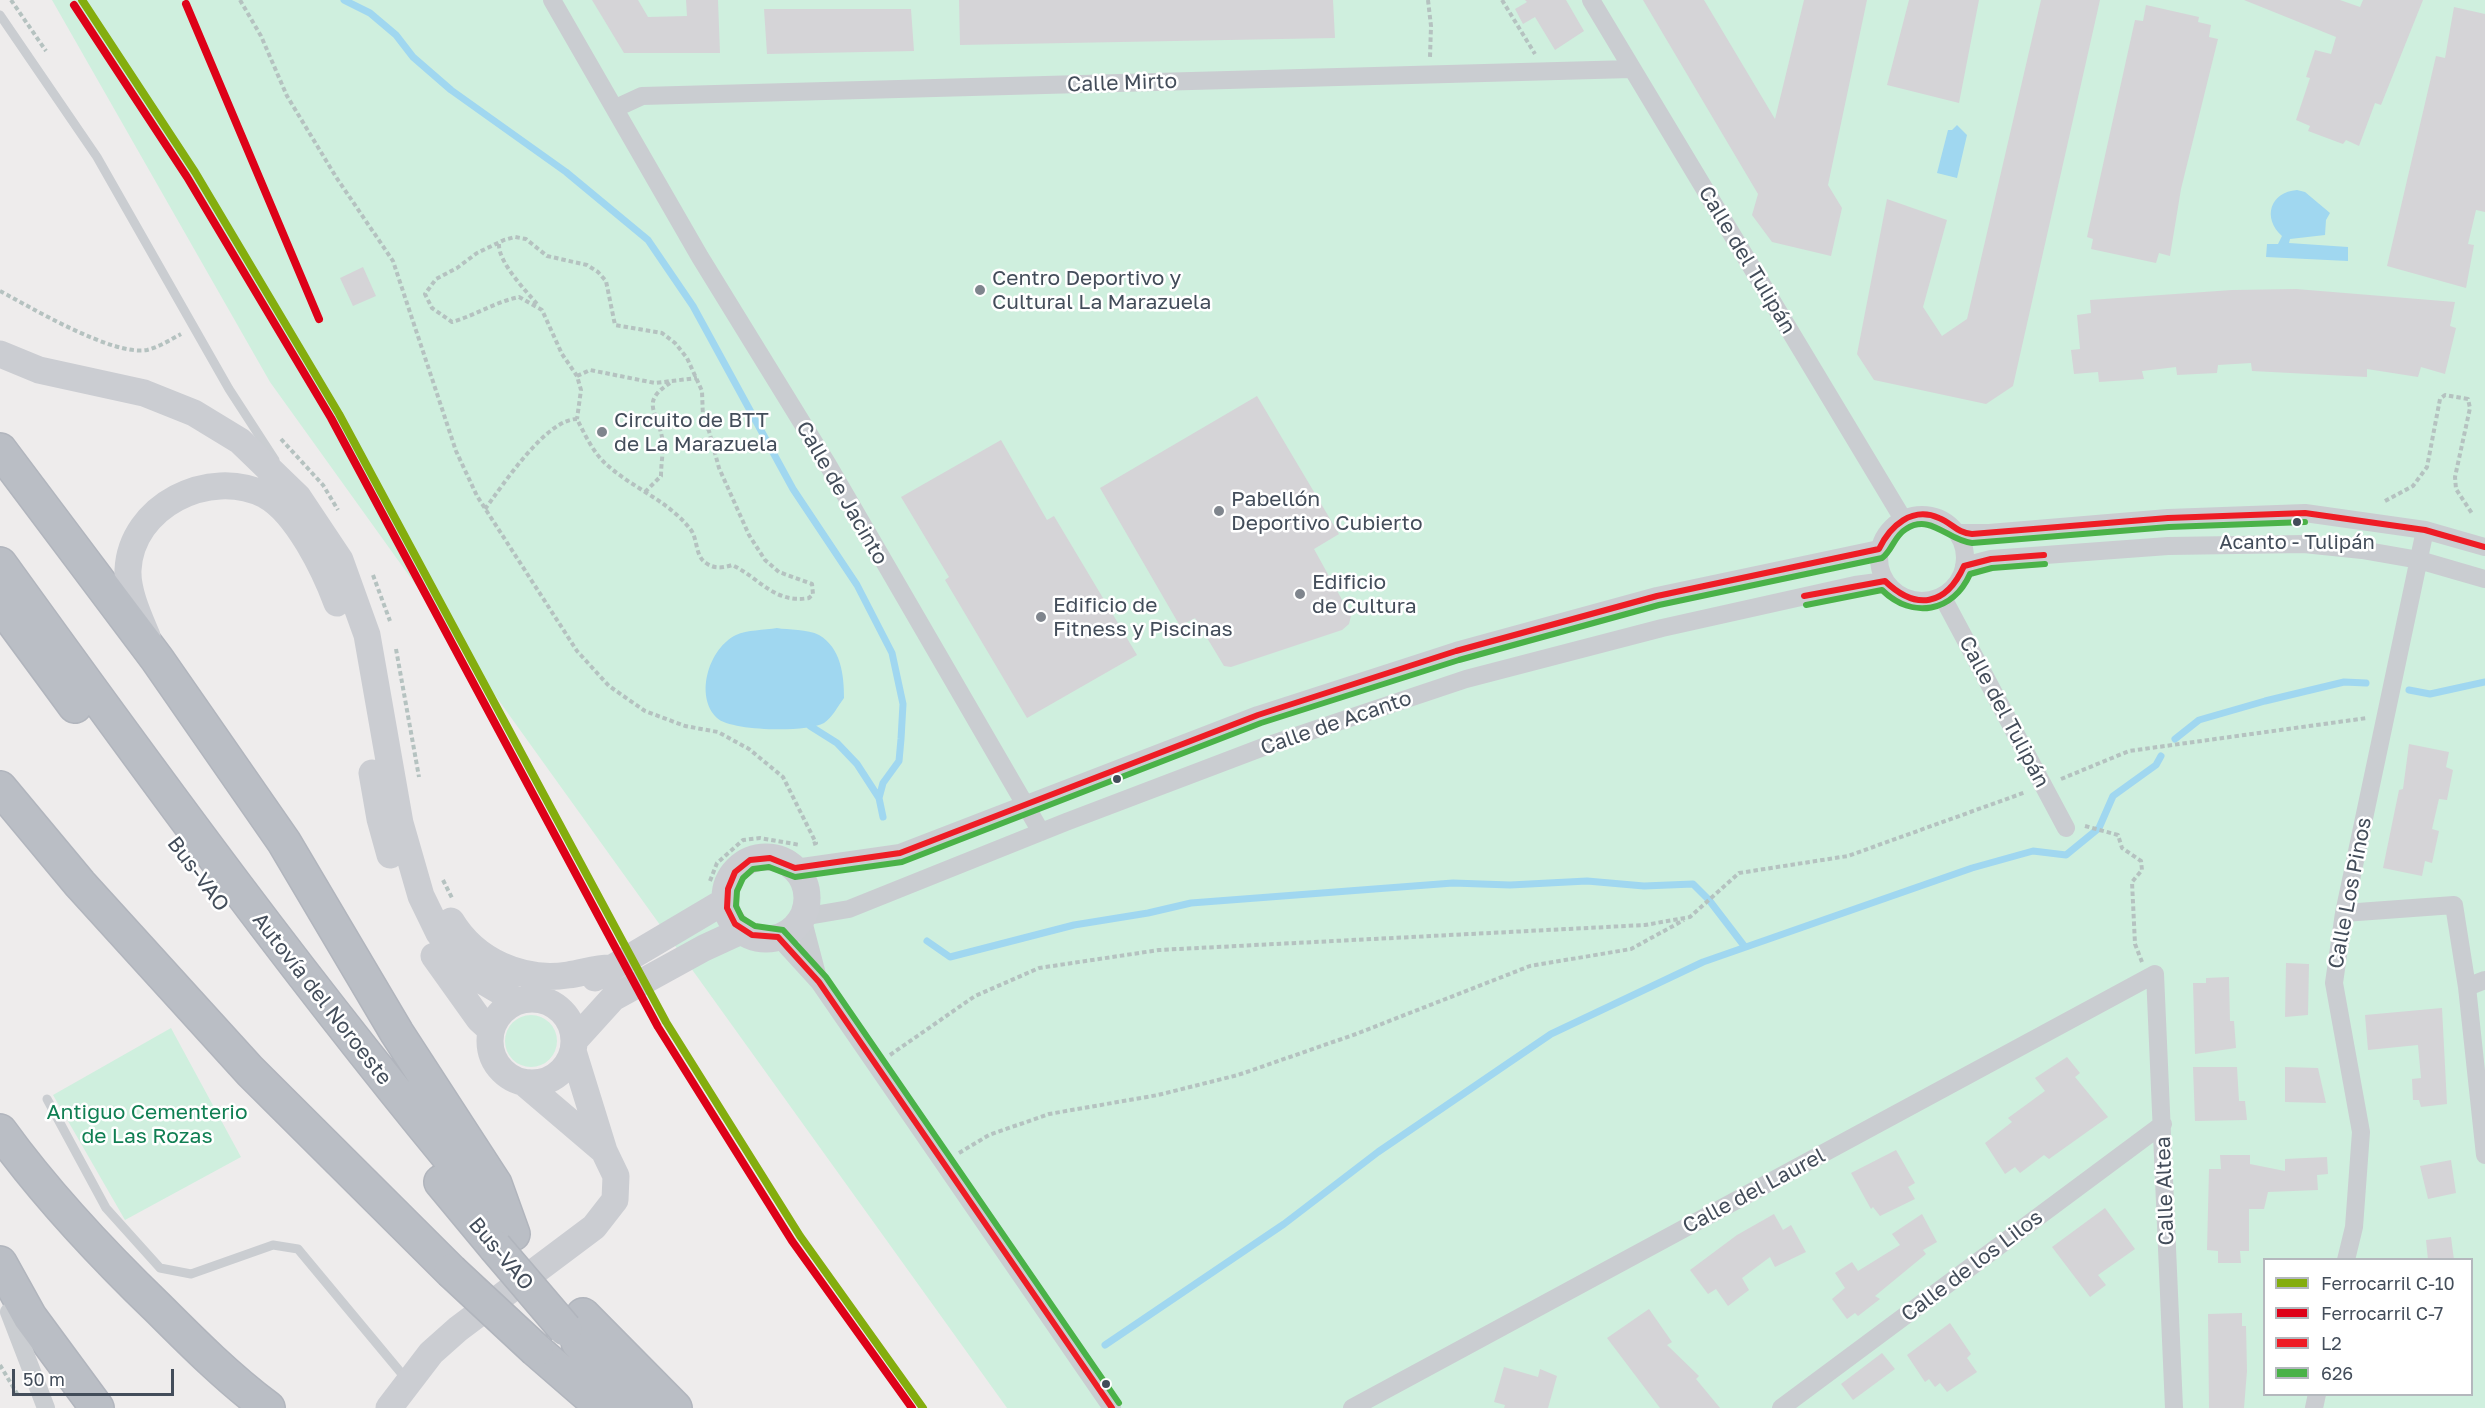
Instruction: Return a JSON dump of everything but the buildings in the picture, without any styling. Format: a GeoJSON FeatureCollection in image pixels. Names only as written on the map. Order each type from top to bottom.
{"type":"FeatureCollection","features":[{"type":"Feature","properties":{"kind":"highway"},"geometry":{"type":"LineString","coordinates":[[0,450],[157,659],[284,842],[396,1033],[495,1184],[504,1241]]}},
{"type":"Feature","properties":{"kind":"highway","name":"Autovía del Noroeste"},"geometry":{"type":"LineString","coordinates":[[0,564],[226,874],[504,1241]]}},
{"type":"Feature","properties":{"kind":"highway","name":"Bus-VAO"},"geometry":{"type":"LineString","coordinates":[[0,604],[224,909],[382,1110],[504,1241],[574,1322],[641,1408]]}},
{"type":"Feature","properties":{"kind":"highway"},"geometry":{"type":"LineString","coordinates":[[0,788],[80,884],[243,1063],[451,1271],[603,1408]]}},
{"type":"Feature","properties":{"kind":"highway"},"geometry":{"type":"LineString","coordinates":[[0,1131],[25,1165],[104,1255],[233,1382],[268,1408]]}},
{"type":"Feature","properties":{"kind":"highway"},"geometry":{"type":"LineString","coordinates":[[0,1263],[30,1317],[97,1408]]}},
{"type":"Feature","properties":{"kind":"highway"},"geometry":{"type":"LineString","coordinates":[[574,1322],[675,1408]]}},
{"type":"Feature","properties":{"kind":"street","name":"Calle de Jacinto"},"geometry":{"type":"LineString","coordinates":[[552,0],[700,257],[828,465],[1027,804],[1041,832]]}},
{"type":"Feature","properties":{"kind":"street","name":"Calle del Tulipán"},"geometry":{"type":"LineString","coordinates":[[1591,0],[1903,519]]}},
{"type":"Feature","properties":{"kind":"street","name":"Calle Mirto"},"geometry":{"type":"LineString","coordinates":[[616,108],[642,96],[1631,69]]}},
{"type":"Feature","properties":{"kind":"street"},"geometry":{"type":"LineString","coordinates":[[0,354],[39,370],[144,393],[194,413],[240,441],[298,497],[340,560],[367,635],[400,823],[421,896],[440,933],[466,971],[517,1001],[544,1000],[588,983],[716,893],[727,886],[733,874],[743,864],[756,858],[770,857],[795,868],[801,877],[807,897],[802,917],[796,926],[778,937],[753,937],[741,931],[733,922],[716,893]]}},
{"type":"Feature","properties":{"kind":"street"},"geometry":{"type":"LineString","coordinates":[[157,659],[136,610],[128,571],[135,542],[151,515],[171,499],[201,488],[233,486],[266,495],[297,525],[328,578],[352,642],[380,819],[393,869],[411,914],[446,974],[478,1019],[491,1030]]}},
{"type":"Feature","properties":{"kind":"street"},"geometry":{"type":"LineString","coordinates":[[1957,533],[1989,533],[2168,518],[2305,513],[2425,530],[2485,547]]}},
{"type":"Feature","properties":{"kind":"street"},"geometry":{"type":"LineString","coordinates":[[1927,515],[1939,518],[1957,533],[1965,554],[1964,566],[1956,583],[1942,596],[1917,601],[1894,591],[1885,581],[1878,560],[1879,549],[1884,536],[1903,519],[1927,515]]}},
{"type":"Feature","properties":{"kind":"street","name":"Calle Los Pinos"},"geometry":{"type":"LineString","coordinates":[[2346,1258],[2354,1227],[2361,1132],[2334,983],[2344,914],[2425,530]]}},
{"type":"Feature","properties":{"kind":"street"},"geometry":{"type":"LineString","coordinates":[[1964,566],[1991,559],[2156,547],[2281,544],[2362,550],[2419,560],[2485,579]]}},
{"type":"Feature","properties":{"kind":"street","name":"Calle de Acanto"},"geometry":{"type":"LineString","coordinates":[[795,868],[900,853],[1258,715],[1456,651],[1657,596],[1879,549]]}},
{"type":"Feature","properties":{"kind":"street","name":"Calle de Acanto"},"geometry":{"type":"LineString","coordinates":[[802,917],[849,909],[1041,832],[1266,746],[1466,680],[1662,628],[1855,585],[1885,581]]}},
{"type":"Feature","properties":{"kind":"street","name":"Calle del Tulipán"},"geometry":{"type":"LineString","coordinates":[[1942,596],[2066,828]]}},
{"type":"Feature","properties":{"kind":"street"},"geometry":{"type":"LineString","coordinates":[[400,823],[419,855],[440,904],[454,927],[482,956],[506,968],[551,976],[610,968]]}},
{"type":"Feature","properties":{"kind":"street"},"geometry":{"type":"LineString","coordinates":[[2344,914],[2454,905],[2467,987],[2485,1155]]}},
{"type":"Feature","properties":{"kind":"street"},"geometry":{"type":"LineString","coordinates":[[802,917],[819,982]]}},
{"type":"Feature","properties":{"kind":"street"},"geometry":{"type":"LineString","coordinates":[[517,1001],[496,1017],[489,1043],[492,1057],[510,1077],[534,1083],[554,1077],[569,1061],[573,1046],[613,998],[704,948],[741,931]]}},
{"type":"Feature","properties":{"kind":"street"},"geometry":{"type":"LineString","coordinates":[[778,937],[819,982],[1112,1408]]}},
{"type":"Feature","properties":{"kind":"street","name":"Calle Altea"},"geometry":{"type":"LineString","coordinates":[[2156,974],[2174,1408]]}},
{"type":"Feature","properties":{"kind":"street","name":"Calle del Laurel"},"geometry":{"type":"LineString","coordinates":[[1352,1408],[2156,974]]}},
{"type":"Feature","properties":{"kind":"street"},"geometry":{"type":"LineString","coordinates":[[2467,987],[2485,980]]}},
{"type":"Feature","properties":{"kind":"street"},"geometry":{"type":"LineString","coordinates":[[389,1408],[431,1353],[458,1329],[594,1227],[615,1200],[616,1176],[604,1151],[573,1046],[572,1026],[556,1006],[544,1000]]}},
{"type":"Feature","properties":{"kind":"street"},"geometry":{"type":"LineString","coordinates":[[523,1082],[604,1151]]}},
{"type":"Feature","properties":{"kind":"street","name":"Calle de los Lilos"},"geometry":{"type":"LineString","coordinates":[[1781,1408],[2163,1124]]}},
{"type":"Feature","properties":{"kind":"street"},"geometry":{"type":"LineString","coordinates":[[7,1308],[46,1408]]}},
{"type":"Feature","properties":{"kind":"lane"},"geometry":{"type":"LineString","coordinates":[[0,15],[97,157],[230,389],[298,497]]}},
{"type":"Feature","properties":{"kind":"lane"},"geometry":{"type":"LineString","coordinates":[[47,1099],[106,1208],[160,1268],[191,1274],[273,1245],[298,1249],[408,1381]]}},
{"type":"Feature","properties":{"kind":"lane"},"geometry":{"type":"LineString","coordinates":[[7,1308],[30,1338]]}},
{"type":"Feature","properties":{"kind":"lane"},"geometry":{"type":"LineString","coordinates":[[51,1364],[72,1390],[92,1408]]}},
{"type":"Feature","properties":{"kind":"path"},"geometry":{"type":"LineString","coordinates":[[240,0],[261,36],[286,96],[336,177],[393,261],[456,451],[485,509],[577,651],[609,686],[645,711],[685,726],[718,732],[749,748],[783,777],[816,843],[795,846],[760,838],[743,840],[717,863],[716,893]]}},
{"type":"Feature","properties":{"kind":"path"},"geometry":{"type":"LineString","coordinates":[[1428,0],[1431,26],[1430,58]]}},
{"type":"Feature","properties":{"kind":"path"},"geometry":{"type":"LineString","coordinates":[[1502,0],[1535,55]]}},
{"type":"Feature","properties":{"kind":"path"},"geometry":{"type":"LineString","coordinates":[[499,243],[498,249],[510,271],[542,310],[562,354],[577,376],[581,390],[577,419],[606,464],[666,505],[693,532],[698,552],[705,563],[720,569],[732,565],[746,572],[770,592],[787,599],[809,598],[813,594],[812,584],[809,581],[788,577],[765,560],[749,535],[719,468],[709,431],[703,419],[702,391],[697,378],[675,343],[662,333],[615,325],[606,281],[592,268],[569,259],[547,256],[526,239],[515,237],[499,243],[477,252],[458,268],[430,284],[425,294],[432,308],[453,322],[491,304],[519,297],[542,310]]}},
{"type":"Feature","properties":{"kind":"path"},"geometry":{"type":"LineString","coordinates":[[0,291],[94,338],[131,350],[147,350],[187,331]]}},
{"type":"Feature","properties":{"kind":"path"},"geometry":{"type":"LineString","coordinates":[[577,376],[590,370],[637,381],[670,383],[697,378]]}},
{"type":"Feature","properties":{"kind":"path"},"geometry":{"type":"LineString","coordinates":[[645,492],[661,476],[662,438],[652,404],[656,392],[670,383]]}},
{"type":"Feature","properties":{"kind":"path"},"geometry":{"type":"LineString","coordinates":[[2385,501],[2414,486],[2427,467],[2440,399],[2445,395],[2468,399],[2470,408],[2455,477],[2456,489],[2473,515]]}},
{"type":"Feature","properties":{"kind":"path"},"geometry":{"type":"LineString","coordinates":[[485,509],[533,448],[561,423],[577,419]]}},
{"type":"Feature","properties":{"kind":"path"},"geometry":{"type":"LineString","coordinates":[[276,434],[323,484],[341,515]]}},
{"type":"Feature","properties":{"kind":"path"},"geometry":{"type":"LineString","coordinates":[[370,567],[390,622]]}},
{"type":"Feature","properties":{"kind":"path"},"geometry":{"type":"LineString","coordinates":[[395,646],[420,784]]}},
{"type":"Feature","properties":{"kind":"path"},"geometry":{"type":"LineString","coordinates":[[943,1162],[989,1135],[1049,1114],[1158,1095],[1238,1075],[1356,1034],[1530,966],[1630,949],[1690,917],[1739,873],[1848,856],[2043,786],[2128,751],[2386,715]]}},
{"type":"Feature","properties":{"kind":"path"},"geometry":{"type":"LineString","coordinates":[[2066,828],[2081,826],[2099,828],[2118,835],[2122,848],[2141,861],[2142,870],[2132,882],[2135,944],[2143,965],[2156,974]]}},
{"type":"Feature","properties":{"kind":"path"},"geometry":{"type":"LineString","coordinates":[[438,870],[458,907]]}},
{"type":"Feature","properties":{"kind":"path"},"geometry":{"type":"LineString","coordinates":[[876,1065],[975,996],[1039,968],[1159,950],[1645,925],[1690,917]]}},
{"type":"Feature","properties":{"kind":"path"},"geometry":{"type":"LineString","coordinates":[[0,1365],[20,1400]]}},
{"type":"Feature","properties":{"kind":"green space"},"geometry":{"type":"Polygon","coordinates":[[[52,0],[2485,0],[2485,1408],[1007,1408],[270,382],[52,0]]]}},
{"type":"Feature","properties":{"kind":"green space"},"geometry":{"type":"Polygon","coordinates":[[[531,1015],[541,1017],[549,1023],[555,1031],[557,1041],[555,1051],[549,1059],[541,1065],[531,1067],[521,1065],[513,1059],[507,1051],[505,1041],[507,1031],[513,1023],[521,1017],[531,1015]]]}},
{"type":"Feature","properties":{"kind":"green space","name":"Antiguo Cementerio de Las Rozas"},"geometry":{"type":"Polygon","coordinates":[[[171,1028],[241,1157],[125,1220],[53,1095],[171,1028]]]}},
{"type":"Feature","properties":{"kind":"water"},"geometry":{"type":"Polygon","coordinates":[[[1957,125],[1967,135],[1957,178],[1937,173],[1948,130],[1952,130],[1957,125]]]}},
{"type":"Feature","properties":{"kind":"water"},"geometry":{"type":"Polygon","coordinates":[[[2297,190],[2305,192],[2330,213],[2326,220],[2325,235],[2290,239],[2289,243],[2348,247],[2348,261],[2266,257],[2267,244],[2278,244],[2282,236],[2272,222],[2272,207],[2280,195],[2297,190]]]}},
{"type":"Feature","properties":{"kind":"water"},"geometry":{"type":"Polygon","coordinates":[[[777,628],[809,632],[826,640],[840,663],[844,698],[827,721],[815,726],[786,729],[752,728],[737,726],[717,718],[706,698],[706,685],[712,661],[718,650],[726,641],[740,633],[777,628]]]}},
{"type":"Feature","properties":{"kind":"waterway"},"geometry":{"type":"LineString","coordinates":[[344,0],[370,13],[396,35],[413,57],[451,90],[566,172],[648,240],[693,306],[793,489],[857,585],[892,653],[903,704],[899,761],[883,783],[879,798],[883,817]]}},
{"type":"Feature","properties":{"kind":"waterway"},"geometry":{"type":"LineString","coordinates":[[2175,739],[2199,720],[2344,682],[2366,683]]}},
{"type":"Feature","properties":{"kind":"waterway"},"geometry":{"type":"LineString","coordinates":[[2409,690],[2430,694],[2485,682]]}},
{"type":"Feature","properties":{"kind":"waterway"},"geometry":{"type":"LineString","coordinates":[[810,726],[837,743],[857,764],[879,798]]}},
{"type":"Feature","properties":{"kind":"waterway"},"geometry":{"type":"LineString","coordinates":[[1105,1345],[1284,1224],[1378,1152],[1551,1034],[1703,962],[1972,868],[2033,851],[2066,855],[2099,828],[2113,796],[2156,765],[2161,756]]}},
{"type":"Feature","properties":{"kind":"waterway"},"geometry":{"type":"LineString","coordinates":[[927,941],[950,957],[1074,925],[1148,913],[1191,903],[1453,883],[1510,885],[1587,881],[1644,886],[1693,884],[1709,900],[1745,947]]}},
{"type":"Feature","properties":{"kind":"rail line","name":"C-10"},"geometry":{"type":"LineString","coordinates":[[82,0],[195,172],[339,414],[666,1022],[800,1236],[923,1408]]}},
{"type":"Feature","properties":{"kind":"rail line","name":"C-7"},"geometry":{"type":"LineString","coordinates":[[186,4],[319,319]]}},
{"type":"Feature","properties":{"kind":"rail line","name":"C-7"},"geometry":{"type":"LineString","coordinates":[[74,5],[187,177],[331,418],[658,1027],[792,1241],[912,1408]]}},
{"type":"Feature","properties":{"kind":"transit line","name":"L2"},"geometry":{"type":"LineString","coordinates":[[1112,1408],[819,982],[778,937],[752,935],[735,924],[727,908],[728,889],[735,872],[750,860],[770,858],[795,868],[900,853],[1258,715],[1456,651],[1657,596],[1879,549],[1889,533],[1911,516],[1929,515],[1944,520],[1962,532],[1972,534],[2168,518],[2305,513],[2425,530],[2485,547]]}},
{"type":"Feature","properties":{"kind":"transit line","name":"626"},"geometry":{"type":"LineString","coordinates":[[1119,1403],[826,977],[783,930],[755,926],[742,918],[736,906],[737,891],[743,878],[753,869],[769,867],[795,877],[902,862],[1261,723],[1459,660],[1659,605],[1882,558],[1902,532],[1915,525],[1932,526],[1955,538],[1972,543],[2169,527],[2305,522]]}},
{"type":"Feature","properties":{"kind":"transit line","name":"L2"},"geometry":{"type":"LineString","coordinates":[[1804,596],[1885,581],[1908,597],[1929,600],[1948,589],[1964,566],[1991,559],[2044,555]]}},
{"type":"Feature","properties":{"kind":"transit line","name":"626"},"geometry":{"type":"LineString","coordinates":[[1806,605],[1882,590],[1906,606],[1931,607],[1943,604],[1953,597],[1963,587],[1970,574],[1992,568],[2045,564]]}},
{"type":"Feature","properties":{"kind":"place","name":"Centro Deportivo y Cultural La Marazuela"},"geometry":{"type":"Point","coordinates":[980,290]}},
{"type":"Feature","properties":{"kind":"place","name":"Circuito de BTT de La Marazuela"},"geometry":{"type":"Point","coordinates":[602,432]}},
{"type":"Feature","properties":{"kind":"place","name":"Pabellón Deportivo Cubierto"},"geometry":{"type":"Point","coordinates":[1219,511]}},
{"type":"Feature","properties":{"kind":"place","name":"Acanto - Tulipán"},"geometry":{"type":"Point","coordinates":[2297,522]}},
{"type":"Feature","properties":{"kind":"place","name":"Edificio de Cultura"},"geometry":{"type":"Point","coordinates":[1300,594]}},
{"type":"Feature","properties":{"kind":"place","name":"Edificio de Fitness y Piscinas"},"geometry":{"type":"Point","coordinates":[1041,617]}}]}
